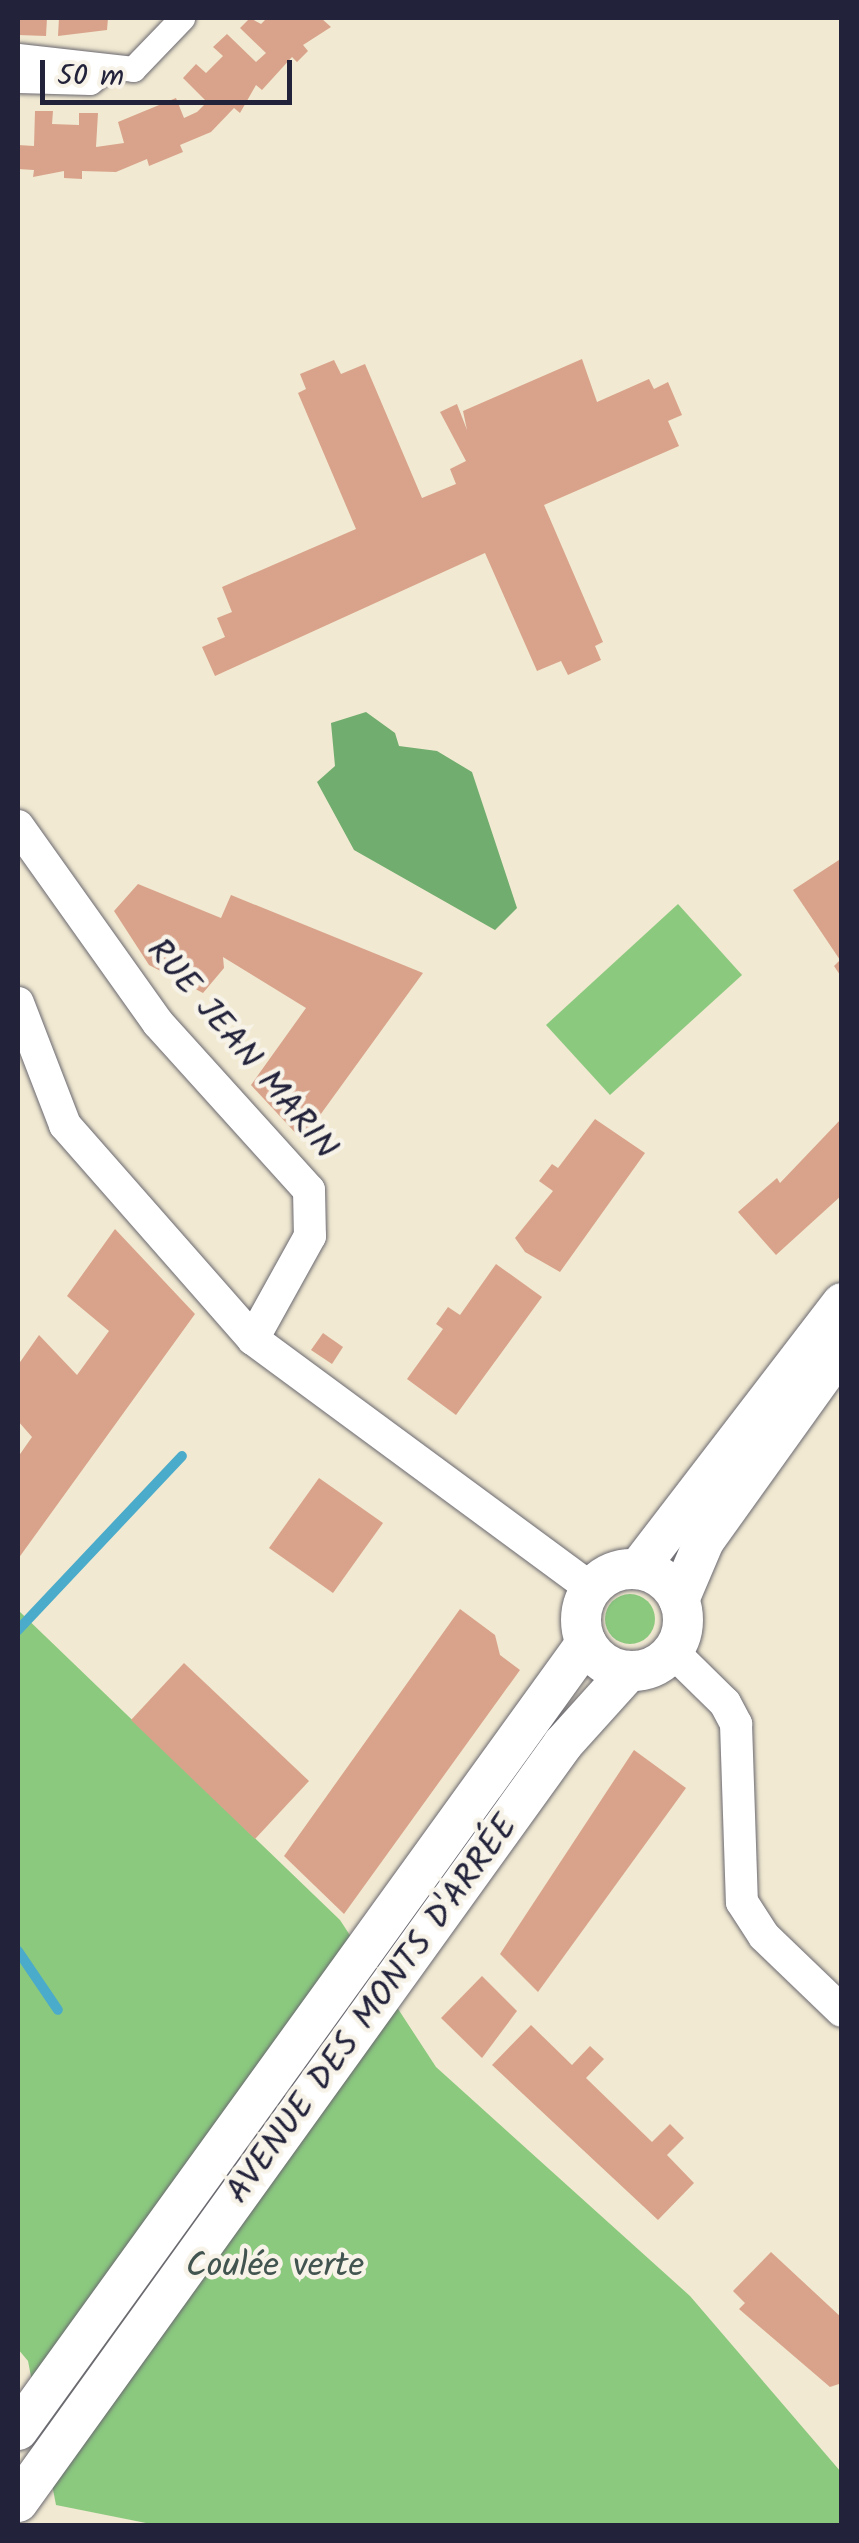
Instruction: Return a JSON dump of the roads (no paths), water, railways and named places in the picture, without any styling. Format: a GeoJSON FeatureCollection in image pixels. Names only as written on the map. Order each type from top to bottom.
{"type":"FeatureCollection","features":[{"type":"Feature","properties":{"kind":"street"},"geometry":{"type":"LineString","coordinates":[[18,56],[88,60],[105,70],[133,69],[182,18]]}},
{"type":"Feature","properties":{"kind":"street"},"geometry":{"type":"LineString","coordinates":[[18,80],[90,82],[105,70]]}},
{"type":"Feature","properties":{"kind":"street","name":"RUE JEAN MARIN"},"geometry":{"type":"LineString","coordinates":[[18,826],[158,1023],[308,1190],[310,1236],[253,1339]]}},
{"type":"Feature","properties":{"kind":"street"},"geometry":{"type":"LineString","coordinates":[[18,1004],[55,1107],[253,1339],[592,1589]]}},
{"type":"Feature","properties":{"kind":"street"},"geometry":{"type":"LineString","coordinates":[[638,1569],[842,1304]]}},
{"type":"Feature","properties":{"kind":"street"},"geometry":{"type":"LineString","coordinates":[[679,1600],[663,1579],[638,1569],[612,1573],[592,1589],[582,1616],[586,1643],[604,1663],[630,1671],[653,1666],[672,1651],[682,1626],[679,1600],[704,1541],[842,1348]]}},
{"type":"Feature","properties":{"kind":"street","name":"AVENUE DES MONTS D'ARRÉE"},"geometry":{"type":"LineString","coordinates":[[18,2430],[586,1643]]}},
{"type":"Feature","properties":{"kind":"street"},"geometry":{"type":"LineString","coordinates":[[672,1651],[725,1703],[736,1724],[742,1902],[764,1936],[842,2011]]}},
{"type":"Feature","properties":{"kind":"street","name":"AVENUE DES MONTS D'ARRÉE"},"geometry":{"type":"LineString","coordinates":[[18,2502],[563,1744],[630,1671]]}},
{"type":"Feature","properties":{"kind":"waterway"},"geometry":{"type":"LineString","coordinates":[[18,1630],[182,1456]]}},
{"type":"Feature","properties":{"kind":"waterway"},"geometry":{"type":"LineString","coordinates":[[18,1951],[58,2010]]}},
{"type":"Feature","properties":{"kind":"park label","name":"Coulée verte"},"geometry":{"type":"Point","coordinates":[275,2267]}}]}
